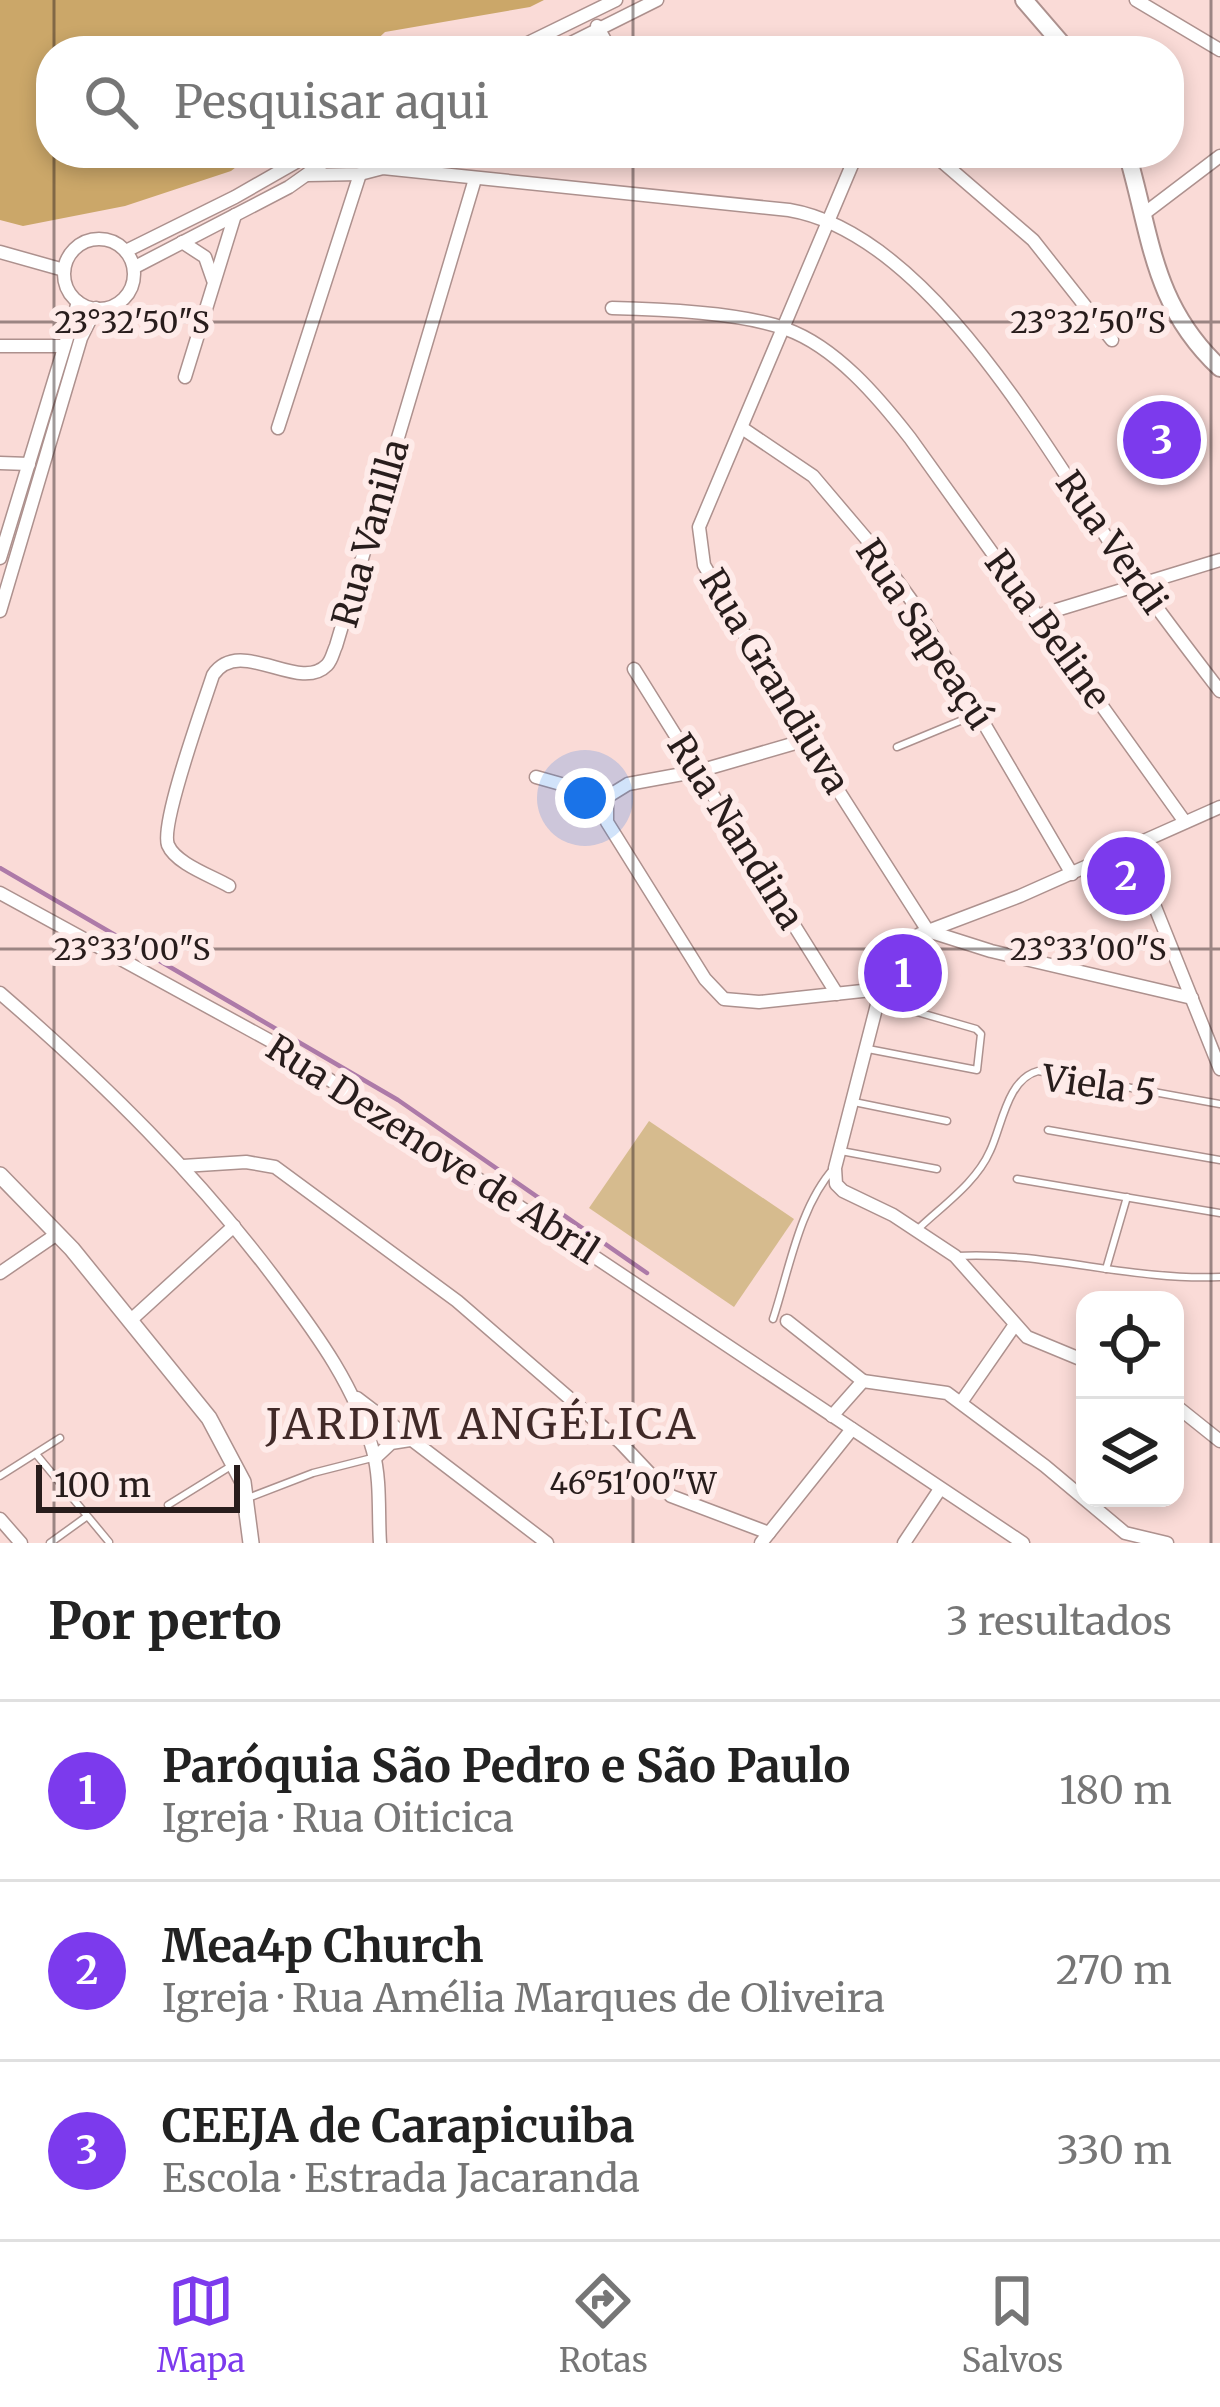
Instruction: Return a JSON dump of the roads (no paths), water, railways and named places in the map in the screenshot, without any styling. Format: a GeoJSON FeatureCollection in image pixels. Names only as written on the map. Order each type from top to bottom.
{"type":"FeatureCollection","features":[{"type":"Feature","properties":{"kind":"main road"},"geometry":{"type":"LineString","coordinates":[[1024,0],[1055,36]]}},
{"type":"Feature","properties":{"kind":"main road"},"geometry":{"type":"LineString","coordinates":[[1132,168],[1170,304],[1194,343],[1220,368]]}},
{"type":"Feature","properties":{"kind":"street"},"geometry":{"type":"LineString","coordinates":[[544,36],[616,0]]}},
{"type":"Feature","properties":{"kind":"street"},"geometry":{"type":"LineString","coordinates":[[590,36],[657,0]]}},
{"type":"Feature","properties":{"kind":"street"},"geometry":{"type":"LineString","coordinates":[[1136,0],[1220,50]]}},
{"type":"Feature","properties":{"kind":"street"},"geometry":{"type":"LineString","coordinates":[[590,14],[604,36]]}},
{"type":"Feature","properties":{"kind":"street"},"geometry":{"type":"LineString","coordinates":[[566,26],[570,36]]}},
{"type":"Feature","properties":{"kind":"street"},"geometry":{"type":"LineString","coordinates":[[1145,213],[1220,156]]}},
{"type":"Feature","properties":{"kind":"street"},"geometry":{"type":"LineString","coordinates":[[126,251],[286,168]]}},
{"type":"Feature","properties":{"kind":"street"},"geometry":{"type":"LineString","coordinates":[[135,267],[317,168]]}},
{"type":"Feature","properties":{"kind":"street"},"geometry":{"type":"LineString","coordinates":[[307,176],[383,168],[789,210],[830,220]]}},
{"type":"Feature","properties":{"kind":"street","name":"Rua Grandiuva"},"geometry":{"type":"LineString","coordinates":[[851,168],[699,527],[698,545],[704,565],[806,740],[928,931]]}},
{"type":"Feature","properties":{"kind":"street"},"geometry":{"type":"LineString","coordinates":[[951,168],[1033,240],[1112,340]]}},
{"type":"Feature","properties":{"kind":"street"},"geometry":{"type":"LineString","coordinates":[[278,428],[360,174]]}},
{"type":"Feature","properties":{"kind":"street","name":"Rua Vanilla"},"geometry":{"type":"LineString","coordinates":[[229,886],[177,856],[166,840],[213,675],[223,664],[242,660],[294,672],[327,665],[475,179]]}},
{"type":"Feature","properties":{"kind":"street"},"geometry":{"type":"LineString","coordinates":[[185,377],[236,215]]}},
{"type":"Feature","properties":{"kind":"street","name":"Rua Verdi"},"geometry":{"type":"LineString","coordinates":[[830,220],[851,231],[956,323],[1220,692]]}},
{"type":"Feature","properties":{"kind":"street"},"geometry":{"type":"LineString","coordinates":[[107,239],[126,251],[135,267],[134,282],[122,301],[96,308],[69,293],[64,270],[68,258],[85,241],[107,239]]}},
{"type":"Feature","properties":{"kind":"street"},"geometry":{"type":"LineString","coordinates":[[182,242],[205,257],[213,287]]}},
{"type":"Feature","properties":{"kind":"street"},"geometry":{"type":"LineString","coordinates":[[0,252],[64,270]]}},
{"type":"Feature","properties":{"kind":"street"},"geometry":{"type":"LineString","coordinates":[[0,558],[78,302]]}},
{"type":"Feature","properties":{"kind":"street"},"geometry":{"type":"LineString","coordinates":[[0,611],[81,338],[96,308]]}},
{"type":"Feature","properties":{"kind":"street"},"geometry":{"type":"LineString","coordinates":[[612,308],[673,311],[784,327]]}},
{"type":"Feature","properties":{"kind":"street","name":"Rua Beline"},"geometry":{"type":"LineString","coordinates":[[784,327],[863,383],[910,438],[1185,822]]}},
{"type":"Feature","properties":{"kind":"street"},"geometry":{"type":"LineString","coordinates":[[0,346],[64,346]]}},
{"type":"Feature","properties":{"kind":"street","name":"Rua Sapeaçú"},"geometry":{"type":"LineString","coordinates":[[742,428],[789,457],[838,503],[914,604],[1072,874]]}},
{"type":"Feature","properties":{"kind":"street"},"geometry":{"type":"LineString","coordinates":[[0,463],[29,464]]}},
{"type":"Feature","properties":{"kind":"street"},"geometry":{"type":"LineString","coordinates":[[1040,615],[1220,560]]}},
{"type":"Feature","properties":{"kind":"street","name":"Rua Nandina"},"geometry":{"type":"LineString","coordinates":[[634,669],[837,994]]}},
{"type":"Feature","properties":{"kind":"street"},"geometry":{"type":"LineString","coordinates":[[536,777],[608,797],[628,784],[699,772],[806,740]]}},
{"type":"Feature","properties":{"kind":"street"},"geometry":{"type":"LineString","coordinates":[[608,797],[610,829],[717,994],[759,1002],[879,995]]}},
{"type":"Feature","properties":{"kind":"street"},"geometry":{"type":"LineString","coordinates":[[1076,1358],[1047,1347],[1014,1326],[955,1256],[836,1184],[835,1168],[879,995],[895,953],[928,931],[1072,874],[1220,807]]}},
{"type":"Feature","properties":{"kind":"street"},"geometry":{"type":"LineString","coordinates":[[1131,848],[1220,1069]]}},
{"type":"Feature","properties":{"kind":"street","name":"Rua Dezenove de Abril"},"geometry":{"type":"LineString","coordinates":[[0,893],[276,1044],[1023,1543]]}},
{"type":"Feature","properties":{"kind":"street"},"geometry":{"type":"LineString","coordinates":[[928,931],[992,951],[1192,998]]}},
{"type":"Feature","properties":{"kind":"street"},"geometry":{"type":"LineString","coordinates":[[0,993],[87,1068],[183,1166],[320,1339],[352,1394],[375,1457],[380,1543]]}},
{"type":"Feature","properties":{"kind":"street"},"geometry":{"type":"LineString","coordinates":[[183,1166],[232,1162],[275,1167],[457,1301],[594,1417],[671,1496],[765,1538],[852,1429]]}},
{"type":"Feature","properties":{"kind":"street"},"geometry":{"type":"LineString","coordinates":[[0,1175],[131,1319],[209,1418],[236,1463],[248,1498],[251,1543]]}},
{"type":"Feature","properties":{"kind":"street"},"geometry":{"type":"LineString","coordinates":[[131,1319],[234,1226]]}},
{"type":"Feature","properties":{"kind":"street"},"geometry":{"type":"LineString","coordinates":[[0,1273],[56,1234]]}},
{"type":"Feature","properties":{"kind":"street"},"geometry":{"type":"LineString","coordinates":[[780,1320],[863,1381],[926,1387],[962,1401],[1125,1533],[1167,1543]]}},
{"type":"Feature","properties":{"kind":"street"},"geometry":{"type":"LineString","coordinates":[[962,1401],[1014,1326]]}},
{"type":"Feature","properties":{"kind":"street"},"geometry":{"type":"LineString","coordinates":[[832,1416],[863,1381]]}},
{"type":"Feature","properties":{"kind":"street"},"geometry":{"type":"LineString","coordinates":[[352,1394],[547,1543]]}},
{"type":"Feature","properties":{"kind":"street"},"geometry":{"type":"LineString","coordinates":[[1184,1412],[1220,1441]]}},
{"type":"Feature","properties":{"kind":"street"},"geometry":{"type":"LineString","coordinates":[[375,1457],[398,1440],[413,1441]]}},
{"type":"Feature","properties":{"kind":"street"},"geometry":{"type":"LineString","coordinates":[[904,1543],[940,1489]]}},
{"type":"Feature","properties":{"kind":"street"},"geometry":{"type":"LineString","coordinates":[[0,1519],[21,1543]]}},
{"type":"Feature","properties":{"kind":"lane"},"geometry":{"type":"LineString","coordinates":[[897,747],[978,713]]}},
{"type":"Feature","properties":{"kind":"lane"},"geometry":{"type":"LineString","coordinates":[[866,1049],[976,1070],[981,1034],[976,1030],[879,995]]}},
{"type":"Feature","properties":{"kind":"lane","name":"Viela 5"},"geometry":{"type":"LineString","coordinates":[[917,1230],[988,1157],[1016,1086],[1025,1075],[1038,1072],[1220,1105]]}},
{"type":"Feature","properties":{"kind":"lane"},"geometry":{"type":"LineString","coordinates":[[854,1102],[946,1120]]}},
{"type":"Feature","properties":{"kind":"lane"},"geometry":{"type":"LineString","coordinates":[[1048,1130],[1220,1160]]}},
{"type":"Feature","properties":{"kind":"lane"},"geometry":{"type":"LineString","coordinates":[[839,1151],[937,1169]]}},
{"type":"Feature","properties":{"kind":"lane"},"geometry":{"type":"LineString","coordinates":[[780,1320],[806,1220],[824,1180],[835,1168]]}},
{"type":"Feature","properties":{"kind":"lane"},"geometry":{"type":"LineString","coordinates":[[1017,1179],[1220,1213]]}},
{"type":"Feature","properties":{"kind":"lane"},"geometry":{"type":"LineString","coordinates":[[1106,1269],[1127,1196]]}},
{"type":"Feature","properties":{"kind":"lane"},"geometry":{"type":"LineString","coordinates":[[955,1256],[1022,1255],[1171,1278],[1220,1277]]}},
{"type":"Feature","properties":{"kind":"lane"},"geometry":{"type":"LineString","coordinates":[[0,1476],[60,1438]]}},
{"type":"Feature","properties":{"kind":"lane"},"geometry":{"type":"LineString","coordinates":[[36,1454],[110,1542]]}},
{"type":"Feature","properties":{"kind":"lane"},"geometry":{"type":"LineString","coordinates":[[248,1498],[313,1473],[375,1457]]}},
{"type":"Feature","properties":{"kind":"lane"},"geometry":{"type":"LineString","coordinates":[[168,1505],[236,1463]]}},
{"type":"Feature","properties":{"kind":"lane"},"geometry":{"type":"LineString","coordinates":[[50,1543],[88,1516]]}},
{"type":"Feature","properties":{"kind":"waterway"},"geometry":{"type":"LineString","coordinates":[[0,868],[398,1100],[647,1273]]}},
{"type":"Feature","properties":{"kind":"place","name":"CEEJA de Carapicuiba"},"geometry":{"type":"Point","coordinates":[1162,440]}},
{"type":"Feature","properties":{"kind":"place","name":"Mea4p Church"},"geometry":{"type":"Point","coordinates":[1126,876]}},
{"type":"Feature","properties":{"kind":"place","name":"Paróquia São Pedro e São Paulo"},"geometry":{"type":"Point","coordinates":[903,973]}},
{"type":"Feature","properties":{"kind":"district","name":"JARDIM ANGÉLICA"},"geometry":{"type":"Point","coordinates":[482,1424]}}]}
